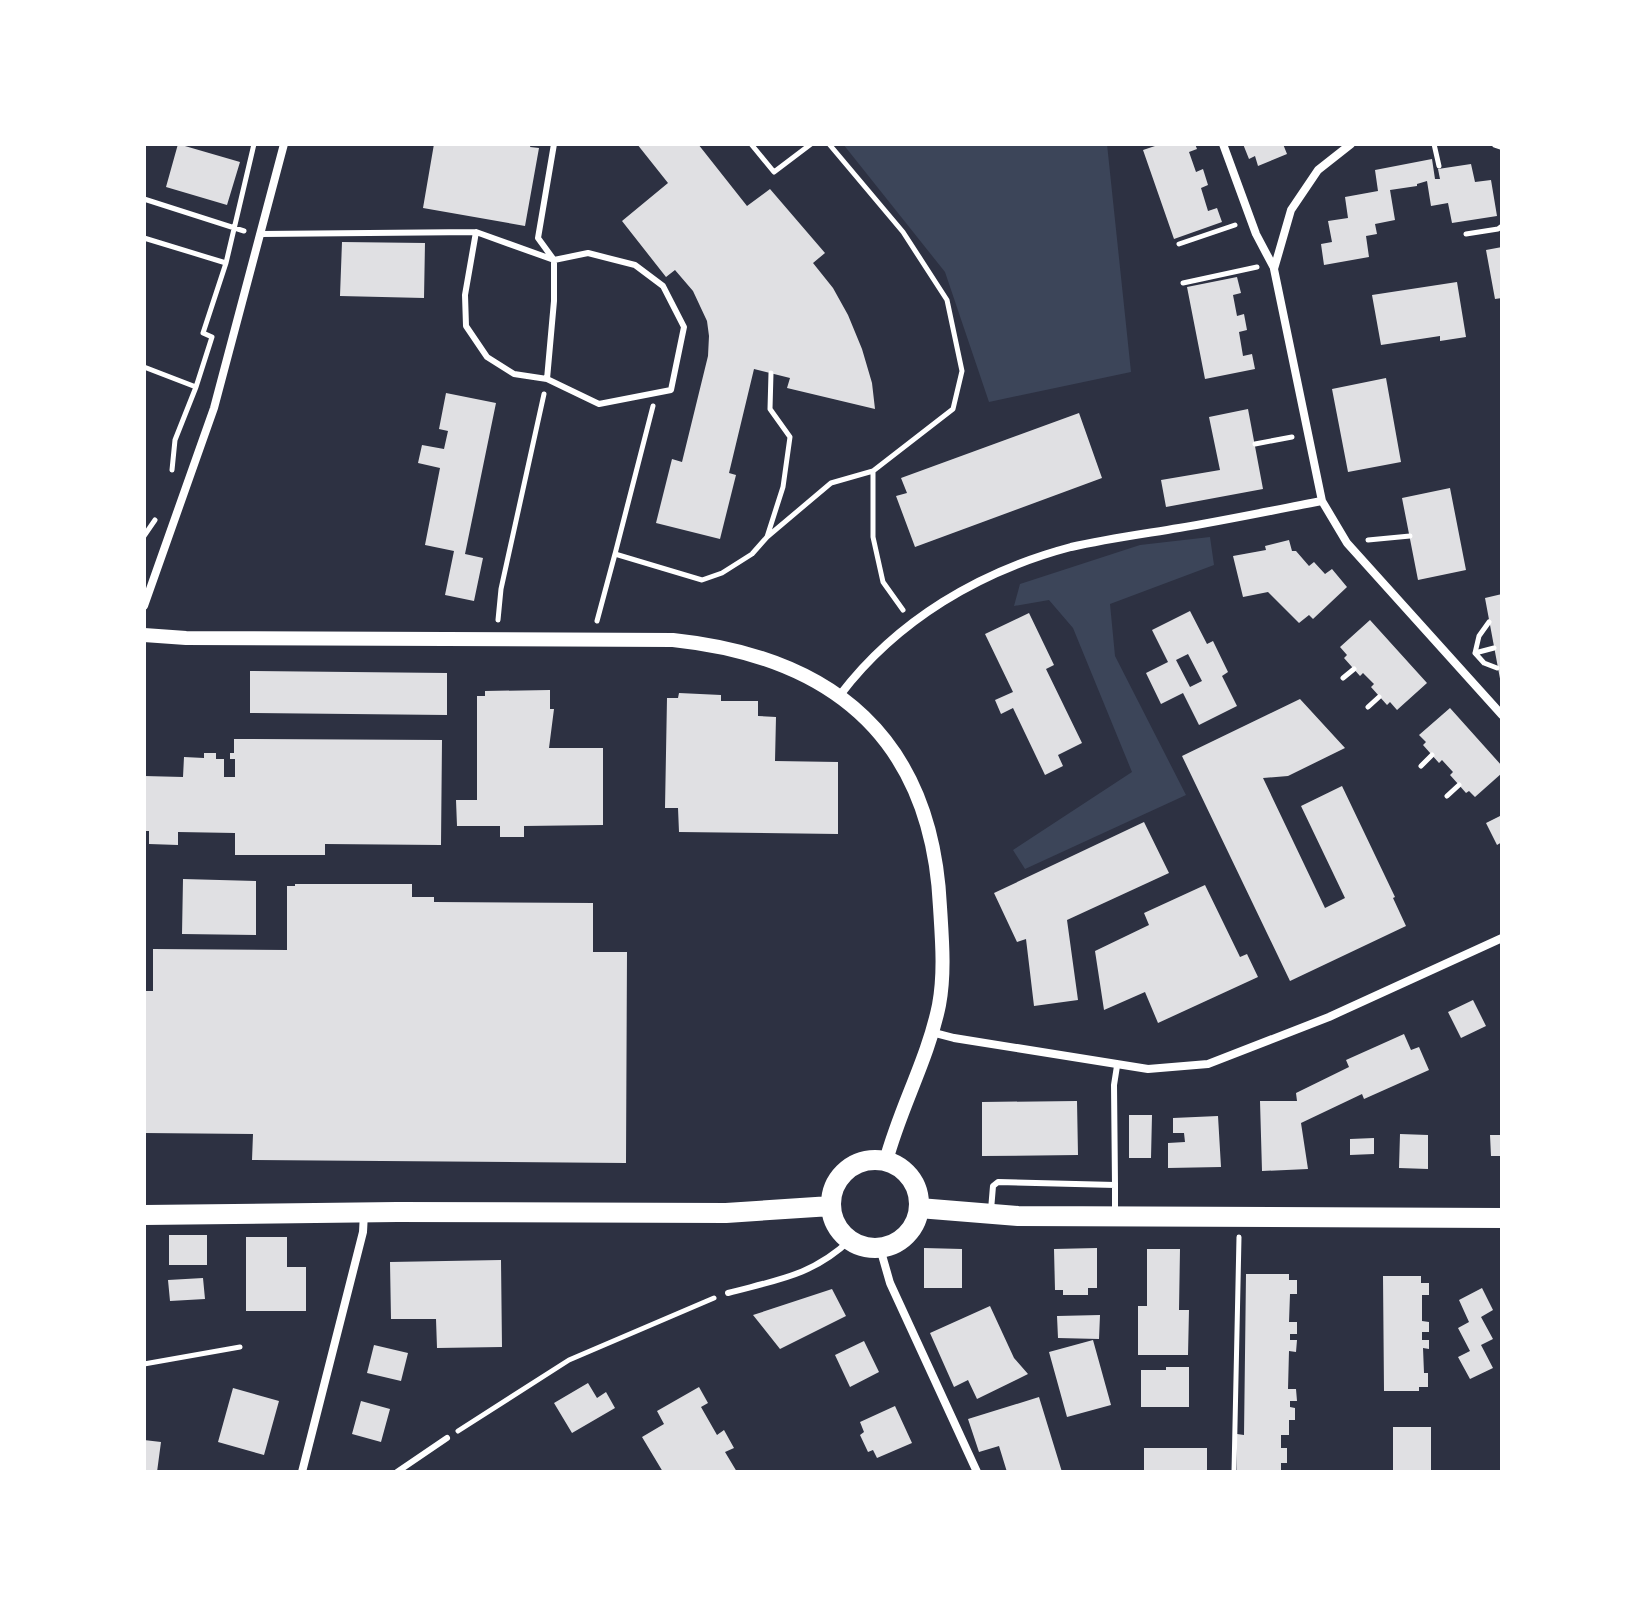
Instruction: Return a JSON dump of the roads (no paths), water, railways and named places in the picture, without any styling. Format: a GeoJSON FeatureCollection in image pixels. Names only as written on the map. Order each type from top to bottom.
{"type":"FeatureCollection","features":[{"type":"Feature","properties":{"kind":"main road"},"geometry":{"type":"LineString","coordinates":[[868,1160],[886,1161],[909,1175],[917,1190],[917,1220],[911,1230],[892,1245],[880,1248],[859,1245],[836,1225],[831,1206],[834,1188],[851,1166],[868,1160]]}},
{"type":"Feature","properties":{"kind":"main road"},"geometry":{"type":"LineString","coordinates":[[144,1215],[726,1213],[831,1206]]}},
{"type":"Feature","properties":{"kind":"main road"},"geometry":{"type":"LineString","coordinates":[[919,1208],[990,1214],[1115,1217],[1502,1218]]}},
{"type":"Feature","properties":{"kind":"street"},"geometry":{"type":"LineString","coordinates":[[144,606],[214,408],[284,144]]}},
{"type":"Feature","properties":{"kind":"street"},"geometry":{"type":"LineString","coordinates":[[1223,144],[1251,220],[1274,269],[1322,501],[1347,543],[1502,715]]}},
{"type":"Feature","properties":{"kind":"street"},"geometry":{"type":"LineString","coordinates":[[1274,269],[1291,210],[1318,170],[1351,144]]}},
{"type":"Feature","properties":{"kind":"street"},"geometry":{"type":"LineString","coordinates":[[1496,144],[1502,146]]}},
{"type":"Feature","properties":{"kind":"street"},"geometry":{"type":"LineString","coordinates":[[840,695],[861,670],[912,623],[960,590],[1022,562],[1073,547],[1322,501]]}},
{"type":"Feature","properties":{"kind":"street"},"geometry":{"type":"LineString","coordinates":[[144,635],[186,638],[673,640],[735,649],[765,657],[804,674],[840,695],[879,732],[898,759],[911,785],[937,868],[942,938],[939,1003],[886,1161]]}},
{"type":"Feature","properties":{"kind":"street"},"geometry":{"type":"LineString","coordinates":[[931,1032],[1117,1066],[1148,1069],[1208,1064],[1329,1017],[1502,938]]}},
{"type":"Feature","properties":{"kind":"street"},"geometry":{"type":"LineString","coordinates":[[302,1472],[363,1232],[364,1212]]}},
{"type":"Feature","properties":{"kind":"street"},"geometry":{"type":"LineString","coordinates":[[880,1248],[890,1283],[977,1472]]}},
{"type":"Feature","properties":{"kind":"lane"},"geometry":{"type":"LineString","coordinates":[[547,379],[554,301],[554,260],[538,238],[554,144]]}},
{"type":"Feature","properties":{"kind":"lane"},"geometry":{"type":"LineString","coordinates":[[261,234],[476,232],[554,260],[588,253],[635,265],[663,286],[684,327],[671,390],[599,404],[547,379],[514,374],[487,357],[466,326],[465,295],[476,232]]}},
{"type":"Feature","properties":{"kind":"lane"},"geometry":{"type":"LineString","coordinates":[[1115,1217],[1114,1085],[1117,1066]]}},
{"type":"Feature","properties":{"kind":"lane"},"geometry":{"type":"LineString","coordinates":[[990,1214],[993,1186],[998,1182],[1115,1185]]}},
{"type":"Feature","properties":{"kind":"lane"},"geometry":{"type":"LineString","coordinates":[[728,1293],[806,1272],[832,1257],[850,1240]]}},
{"type":"Feature","properties":{"kind":"lane"},"geometry":{"type":"LineString","coordinates":[[397,1472],[447,1438]]}}]}
